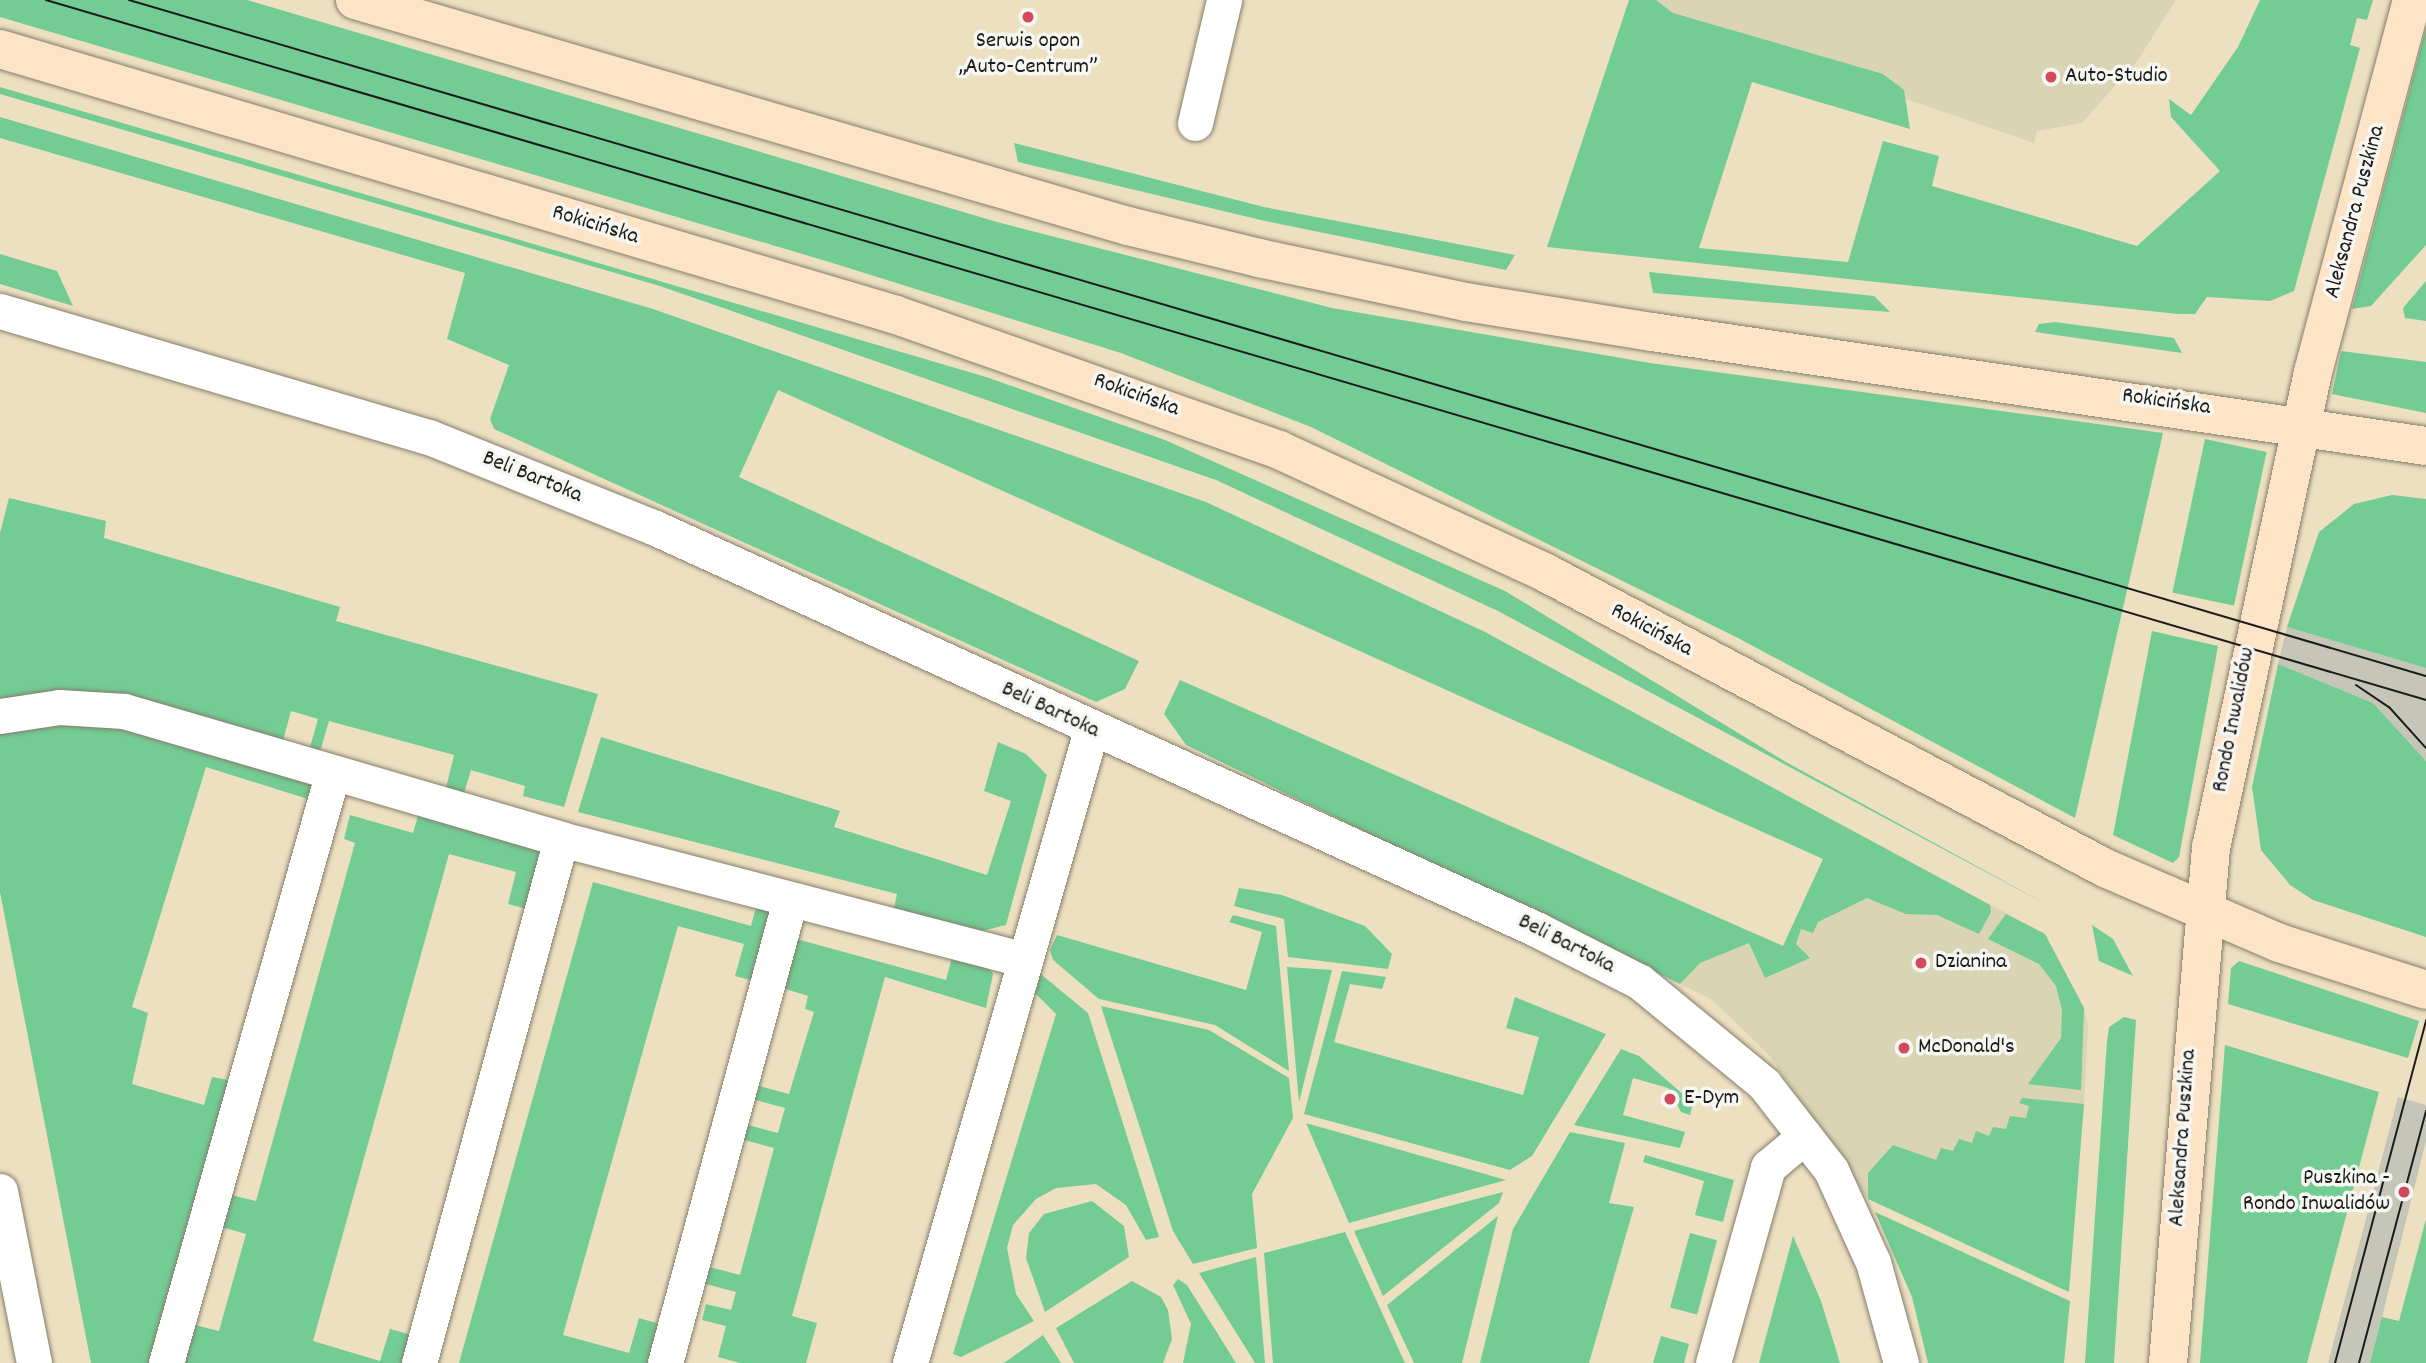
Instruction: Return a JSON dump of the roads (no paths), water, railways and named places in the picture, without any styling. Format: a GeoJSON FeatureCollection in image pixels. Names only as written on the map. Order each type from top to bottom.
{"type":"FeatureCollection","features":[{"type":"Feature","properties":{"kind":"main road","name":"Rokicińska"},"geometry":{"type":"LineString","coordinates":[[355,0],[1128,226],[1259,258],[1625,328],[2302,424]]}},
{"type":"Feature","properties":{"kind":"main road","name":"Aleksandra Puszkina"},"geometry":{"type":"LineString","coordinates":[[2302,424],[2412,0]]}},
{"type":"Feature","properties":{"kind":"main road","name":"Rokicińska"},"geometry":{"type":"LineString","coordinates":[[0,49],[896,315],[1279,450],[1546,573],[2052,841],[2204,913]]}},
{"type":"Feature","properties":{"kind":"main road"},"geometry":{"type":"LineString","coordinates":[[2302,424],[2426,446]]}},
{"type":"Feature","properties":{"kind":"main road","name":"Rondo Inwalidów"},"geometry":{"type":"LineString","coordinates":[[2204,913],[2235,715],[2302,424]]}},
{"type":"Feature","properties":{"kind":"main road","name":"Aleksandra Puszkina"},"geometry":{"type":"LineString","coordinates":[[2168,1363],[2204,913]]}},
{"type":"Feature","properties":{"kind":"main road"},"geometry":{"type":"LineString","coordinates":[[2204,913],[2426,990]]}},
{"type":"Feature","properties":{"kind":"street"},"geometry":{"type":"LineString","coordinates":[[1195,123],[1224,0]]}},
{"type":"Feature","properties":{"kind":"street","name":"Beli Bartoka"},"geometry":{"type":"LineString","coordinates":[[1,317],[429,437],[653,527],[1091,730],[1538,930],[1640,982],[1764,1084],[1831,1170],[1867,1249],[1900,1363]]}},
{"type":"Feature","properties":{"kind":"street"},"geometry":{"type":"LineString","coordinates":[[0,716],[60,706],[124,711],[332,775],[561,839],[1021,960]]}},
{"type":"Feature","properties":{"kind":"street"},"geometry":{"type":"LineString","coordinates":[[911,1363],[1021,960],[1091,730]]}},
{"type":"Feature","properties":{"kind":"street"},"geometry":{"type":"LineString","coordinates":[[166,1363],[332,775]]}},
{"type":"Feature","properties":{"kind":"street"},"geometry":{"type":"LineString","coordinates":[[419,1363],[561,839]]}},
{"type":"Feature","properties":{"kind":"street"},"geometry":{"type":"LineString","coordinates":[[665,1363],[790,900]]}},
{"type":"Feature","properties":{"kind":"street"},"geometry":{"type":"LineString","coordinates":[[1713,1363],[1768,1167],[1805,1136]]}},
{"type":"Feature","properties":{"kind":"street"},"geometry":{"type":"LineString","coordinates":[[0,1191],[34,1363]]}},
{"type":"Feature","properties":{"kind":"tram line"},"geometry":{"type":"LineString","coordinates":[[46,0],[2426,700]]}},
{"type":"Feature","properties":{"kind":"tram line"},"geometry":{"type":"LineString","coordinates":[[129,0],[2426,676]]}},
{"type":"Feature","properties":{"kind":"tram line"},"geometry":{"type":"LineString","coordinates":[[2356,685],[2389,707],[2426,748]]}},
{"type":"Feature","properties":{"kind":"tram line"},"geometry":{"type":"LineString","coordinates":[[2335,1363],[2426,1020]]}},
{"type":"Feature","properties":{"kind":"tram line"},"geometry":{"type":"LineString","coordinates":[[2359,1363],[2426,1111]]}},
{"type":"Feature","properties":{"kind":"place","name":"Serwis opon „Auto-Centrum”"},"geometry":{"type":"Point","coordinates":[1028,17]}},
{"type":"Feature","properties":{"kind":"place","name":"Auto-Studio"},"geometry":{"type":"Point","coordinates":[2051,77]}},
{"type":"Feature","properties":{"kind":"place","name":"Dzianina"},"geometry":{"type":"Point","coordinates":[1921,963]}},
{"type":"Feature","properties":{"kind":"place","name":"McDonald's"},"geometry":{"type":"Point","coordinates":[1904,1048]}},
{"type":"Feature","properties":{"kind":"place","name":"E-Dym"},"geometry":{"type":"Point","coordinates":[1670,1099]}},
{"type":"Feature","properties":{"kind":"place","name":"Puszkina - Rondo Inwalidów"},"geometry":{"type":"Point","coordinates":[2404,1192]}}]}
